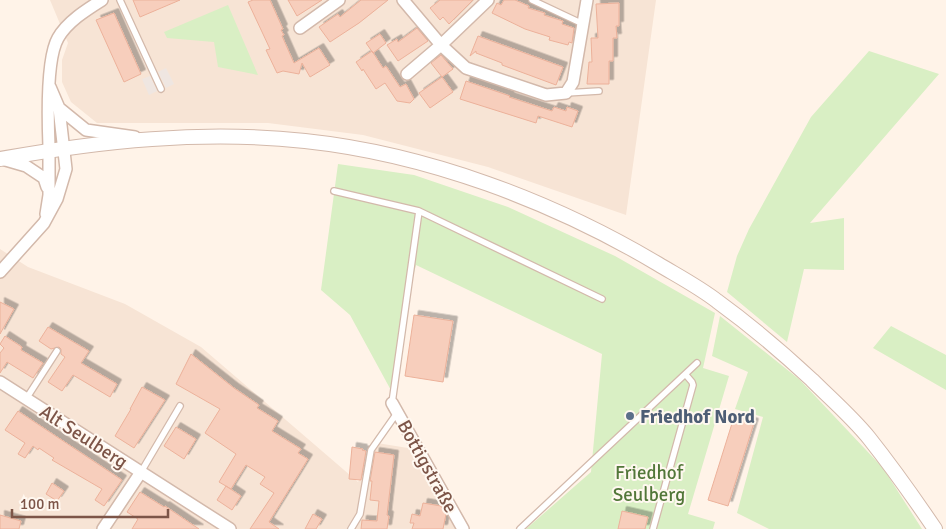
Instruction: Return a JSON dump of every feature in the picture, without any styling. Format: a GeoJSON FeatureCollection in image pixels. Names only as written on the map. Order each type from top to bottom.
{"type":"FeatureCollection","features":[{"type":"Feature","properties":{"kind":"street"},"geometry":{"type":"LineString","coordinates":[[44,223],[49,195],[48,124],[52,54],[57,39],[65,28],[102,0]]}},
{"type":"Feature","properties":{"kind":"street"},"geometry":{"type":"LineString","coordinates":[[300,28],[340,0]]}},
{"type":"Feature","properties":{"kind":"street"},"geometry":{"type":"LineString","coordinates":[[403,0],[441,45],[466,68],[546,95],[566,93],[573,82],[587,0]]}},
{"type":"Feature","properties":{"kind":"street"},"geometry":{"type":"LineString","coordinates":[[407,74],[441,45],[488,0]]}},
{"type":"Feature","properties":{"kind":"street"},"geometry":{"type":"LineString","coordinates":[[0,272],[44,223],[58,199],[66,169],[59,108],[50,87]]}},
{"type":"Feature","properties":{"kind":"street"},"geometry":{"type":"LineString","coordinates":[[59,108],[86,130],[147,139]]}},
{"type":"Feature","properties":{"kind":"street"},"geometry":{"type":"LineString","coordinates":[[0,159],[49,149],[147,139],[257,138],[304,141],[348,147],[423,164],[506,191],[557,212],[622,243],[716,300],[790,360],[868,436],[935,529]]}},
{"type":"Feature","properties":{"kind":"street"},"geometry":{"type":"LineString","coordinates":[[0,159],[26,166],[44,178],[49,195]]}},
{"type":"Feature","properties":{"kind":"street","name":"Alt Seulberg"},"geometry":{"type":"LineString","coordinates":[[0,382],[230,529]]}},
{"type":"Feature","properties":{"kind":"street","name":"Bottigstraße"},"geometry":{"type":"LineString","coordinates":[[395,408],[463,529]]}},
{"type":"Feature","properties":{"kind":"street"},"geometry":{"type":"LineString","coordinates":[[103,529],[141,472]]}},
{"type":"Feature","properties":{"kind":"lane"},"geometry":{"type":"LineString","coordinates":[[120,0],[161,89]]}},
{"type":"Feature","properties":{"kind":"lane"},"geometry":{"type":"LineString","coordinates":[[532,0],[583,24]]}},
{"type":"Feature","properties":{"kind":"lane"},"geometry":{"type":"LineString","coordinates":[[566,93],[599,91]]}},
{"type":"Feature","properties":{"kind":"lane"},"geometry":{"type":"LineString","coordinates":[[334,191],[419,211],[602,299]]}},
{"type":"Feature","properties":{"kind":"lane"},"geometry":{"type":"LineString","coordinates":[[351,529],[360,514],[371,450],[395,408],[419,211]]}},
{"type":"Feature","properties":{"kind":"lane","name":"Alt Seulberg"},"geometry":{"type":"LineString","coordinates":[[26,399],[57,351]]}},
{"type":"Feature","properties":{"kind":"lane"},"geometry":{"type":"LineString","coordinates":[[520,529],[697,363]]}},
{"type":"Feature","properties":{"kind":"lane"},"geometry":{"type":"LineString","coordinates":[[653,529],[693,386],[686,375]]}},
{"type":"Feature","properties":{"kind":"lane","name":"Alt Seulberg"},"geometry":{"type":"LineString","coordinates":[[141,472],[180,406]]}},
{"type":"Feature","properties":{"kind":"shaded area"},"geometry":{"type":"Polygon","coordinates":[[[50,0],[656,0],[626,215],[488,167],[363,135],[268,123],[97,123],[71,102],[62,82],[62,60],[68,43],[50,0]]]}},
{"type":"Feature","properties":{"kind":"shaded area"},"geometry":{"type":"Polygon","coordinates":[[[166,68],[174,84],[166,88],[158,72],[166,68]]]}},
{"type":"Feature","properties":{"kind":"shaded area"},"geometry":{"type":"Polygon","coordinates":[[[150,76],[157,91],[149,95],[142,79],[150,76]]]}},
{"type":"Feature","properties":{"kind":"shaded area"},"geometry":{"type":"Polygon","coordinates":[[[0,249],[28,267],[125,304],[201,347],[358,482],[377,443],[414,449],[462,529],[0,529],[0,249]]]}},
{"type":"Feature","properties":{"kind":"green space"},"geometry":{"type":"Polygon","coordinates":[[[228,5],[258,75],[218,67],[214,42],[167,38],[164,32],[228,5]]]}},
{"type":"Feature","properties":{"kind":"green space"},"geometry":{"type":"Polygon","coordinates":[[[869,51],[939,74],[810,223],[844,218],[844,270],[804,269],[787,342],[727,292],[737,256],[749,229],[811,117],[869,51]]]}},
{"type":"Feature","properties":{"kind":"green space","name":"Friedhof Seulberg"},"geometry":{"type":"Polygon","coordinates":[[[338,164],[414,175],[508,207],[615,256],[715,313],[703,368],[729,376],[688,514],[715,522],[713,529],[526,529],[591,472],[602,354],[416,265],[406,304],[393,394],[350,315],[321,290],[338,164]]]}},
{"type":"Feature","properties":{"kind":"green space"},"geometry":{"type":"Polygon","coordinates":[[[720,316],[800,380],[883,468],[922,529],[769,529],[737,513],[763,417],[735,409],[748,372],[712,356],[720,316]]]}},
{"type":"Feature","properties":{"kind":"green space"},"geometry":{"type":"Polygon","coordinates":[[[891,326],[946,355],[946,390],[873,348],[891,326]]]}},
{"type":"Feature","properties":{"kind":"building"},"geometry":{"type":"Polygon","coordinates":[[[133,0],[180,0],[140,17],[133,0]]]}},
{"type":"Feature","properties":{"kind":"building"},"geometry":{"type":"Polygon","coordinates":[[[253,0],[270,0],[283,29],[281,30],[284,35],[282,36],[294,63],[319,48],[330,65],[310,77],[302,63],[299,74],[283,71],[277,73],[266,50],[270,49],[248,2],[253,0]]]}},
{"type":"Feature","properties":{"kind":"building"},"geometry":{"type":"Polygon","coordinates":[[[288,0],[322,0],[297,16],[288,0]]]}},
{"type":"Feature","properties":{"kind":"building"},"geometry":{"type":"Polygon","coordinates":[[[361,0],[388,0],[359,23],[330,42],[319,27],[338,14],[340,17],[361,0]]]}},
{"type":"Feature","properties":{"kind":"building"},"geometry":{"type":"Polygon","coordinates":[[[440,0],[473,0],[449,24],[443,17],[440,20],[430,8],[440,0]]]}},
{"type":"Feature","properties":{"kind":"building"},"geometry":{"type":"Polygon","coordinates":[[[504,0],[515,0],[529,6],[528,8],[545,13],[544,15],[563,21],[562,24],[574,28],[572,43],[569,42],[568,45],[549,40],[550,37],[525,29],[492,13],[497,3],[501,5],[504,0]]]}},
{"type":"Feature","properties":{"kind":"building"},"geometry":{"type":"Polygon","coordinates":[[[619,3],[619,26],[616,26],[617,38],[613,38],[613,61],[609,61],[609,84],[587,84],[589,62],[592,62],[591,38],[598,38],[596,4],[619,3]]]}},
{"type":"Feature","properties":{"kind":"building"},"geometry":{"type":"Polygon","coordinates":[[[114,13],[141,74],[124,82],[96,20],[114,13]]]}},
{"type":"Feature","properties":{"kind":"building"},"geometry":{"type":"Polygon","coordinates":[[[417,28],[428,41],[398,61],[387,45],[397,39],[398,42],[417,28]]]}},
{"type":"Feature","properties":{"kind":"building"},"geometry":{"type":"Polygon","coordinates":[[[380,34],[386,43],[373,53],[366,43],[380,34]]]}},
{"type":"Feature","properties":{"kind":"building"},"geometry":{"type":"Polygon","coordinates":[[[478,36],[563,67],[556,85],[502,65],[502,63],[476,53],[476,51],[470,56],[478,36]]]}},
{"type":"Feature","properties":{"kind":"building"},"geometry":{"type":"Polygon","coordinates":[[[372,51],[383,68],[386,66],[400,87],[406,84],[414,99],[410,103],[397,101],[385,83],[376,89],[363,69],[362,71],[356,62],[372,51]]]}},
{"type":"Feature","properties":{"kind":"building"},"geometry":{"type":"Polygon","coordinates":[[[441,55],[453,69],[442,77],[431,63],[441,55]]]}},
{"type":"Feature","properties":{"kind":"building"},"geometry":{"type":"Polygon","coordinates":[[[442,77],[453,92],[430,108],[419,93],[442,77]]]}},
{"type":"Feature","properties":{"kind":"building"},"geometry":{"type":"Polygon","coordinates":[[[466,81],[552,111],[554,107],[566,111],[567,107],[578,111],[572,127],[538,116],[536,123],[460,99],[466,81]]]}},
{"type":"Feature","properties":{"kind":"building"},"geometry":{"type":"Polygon","coordinates":[[[0,302],[14,309],[0,334],[0,302]]]}},
{"type":"Feature","properties":{"kind":"building"},"geometry":{"type":"Polygon","coordinates":[[[414,315],[453,321],[443,382],[405,376],[414,315]]]}},
{"type":"Feature","properties":{"kind":"building"},"geometry":{"type":"Polygon","coordinates":[[[48,327],[89,351],[81,363],[117,384],[110,397],[73,375],[62,391],[48,382],[65,357],[61,354],[59,347],[51,349],[39,341],[48,327]]]}},
{"type":"Feature","properties":{"kind":"building"},"geometry":{"type":"Polygon","coordinates":[[[5,336],[22,347],[21,350],[43,363],[33,378],[7,362],[0,373],[0,353],[4,348],[0,344],[5,336]]]}},
{"type":"Feature","properties":{"kind":"building"},"geometry":{"type":"Polygon","coordinates":[[[191,354],[259,405],[257,408],[278,421],[272,431],[301,449],[298,453],[308,459],[269,522],[279,529],[250,529],[274,493],[260,484],[265,477],[246,465],[231,489],[219,482],[236,454],[205,433],[220,409],[176,384],[191,354]]]}},
{"type":"Feature","properties":{"kind":"building"},"geometry":{"type":"Polygon","coordinates":[[[142,387],[165,400],[134,448],[115,436],[142,387]]]}},
{"type":"Feature","properties":{"kind":"building"},"geometry":{"type":"Polygon","coordinates":[[[18,411],[122,480],[104,506],[95,500],[102,489],[52,460],[54,458],[39,448],[38,450],[33,446],[25,458],[18,454],[25,443],[5,430],[18,411]]]}},
{"type":"Feature","properties":{"kind":"building"},"geometry":{"type":"Polygon","coordinates":[[[734,417],[754,423],[728,506],[708,500],[734,417]]]}},
{"type":"Feature","properties":{"kind":"building"},"geometry":{"type":"Polygon","coordinates":[[[176,427],[196,439],[184,459],[164,446],[176,427]]]}},
{"type":"Feature","properties":{"kind":"building"},"geometry":{"type":"Polygon","coordinates":[[[352,447],[366,451],[361,480],[349,479],[352,447]]]}},
{"type":"Feature","properties":{"kind":"building"},"geometry":{"type":"Polygon","coordinates":[[[375,452],[394,455],[387,529],[361,529],[362,520],[377,521],[379,501],[370,500],[372,481],[370,481],[375,452]]]}},
{"type":"Feature","properties":{"kind":"building"},"geometry":{"type":"Polygon","coordinates":[[[52,483],[64,491],[57,501],[46,494],[52,483]]]}},
{"type":"Feature","properties":{"kind":"building"},"geometry":{"type":"Polygon","coordinates":[[[226,486],[241,496],[232,510],[217,500],[226,486]]]}},
{"type":"Feature","properties":{"kind":"building"},"geometry":{"type":"Polygon","coordinates":[[[140,492],[199,529],[132,529],[138,519],[127,512],[140,492]]]}},
{"type":"Feature","properties":{"kind":"building"},"geometry":{"type":"Polygon","coordinates":[[[423,503],[441,506],[446,514],[443,529],[412,529],[414,523],[410,523],[412,514],[420,516],[423,503]]]}},
{"type":"Feature","properties":{"kind":"building"},"geometry":{"type":"Polygon","coordinates":[[[622,511],[648,517],[645,529],[618,529],[622,511]]]}},
{"type":"Feature","properties":{"kind":"building"},"geometry":{"type":"Polygon","coordinates":[[[313,514],[322,519],[316,529],[305,529],[313,514]]]}},
{"type":"Feature","properties":{"kind":"building"},"geometry":{"type":"Polygon","coordinates":[[[0,515],[21,521],[19,529],[0,529],[0,515]]]}},
{"type":"Feature","properties":{"kind":"place","name":"Friedhof Nord"},"geometry":{"type":"Point","coordinates":[630,416]}}]}
